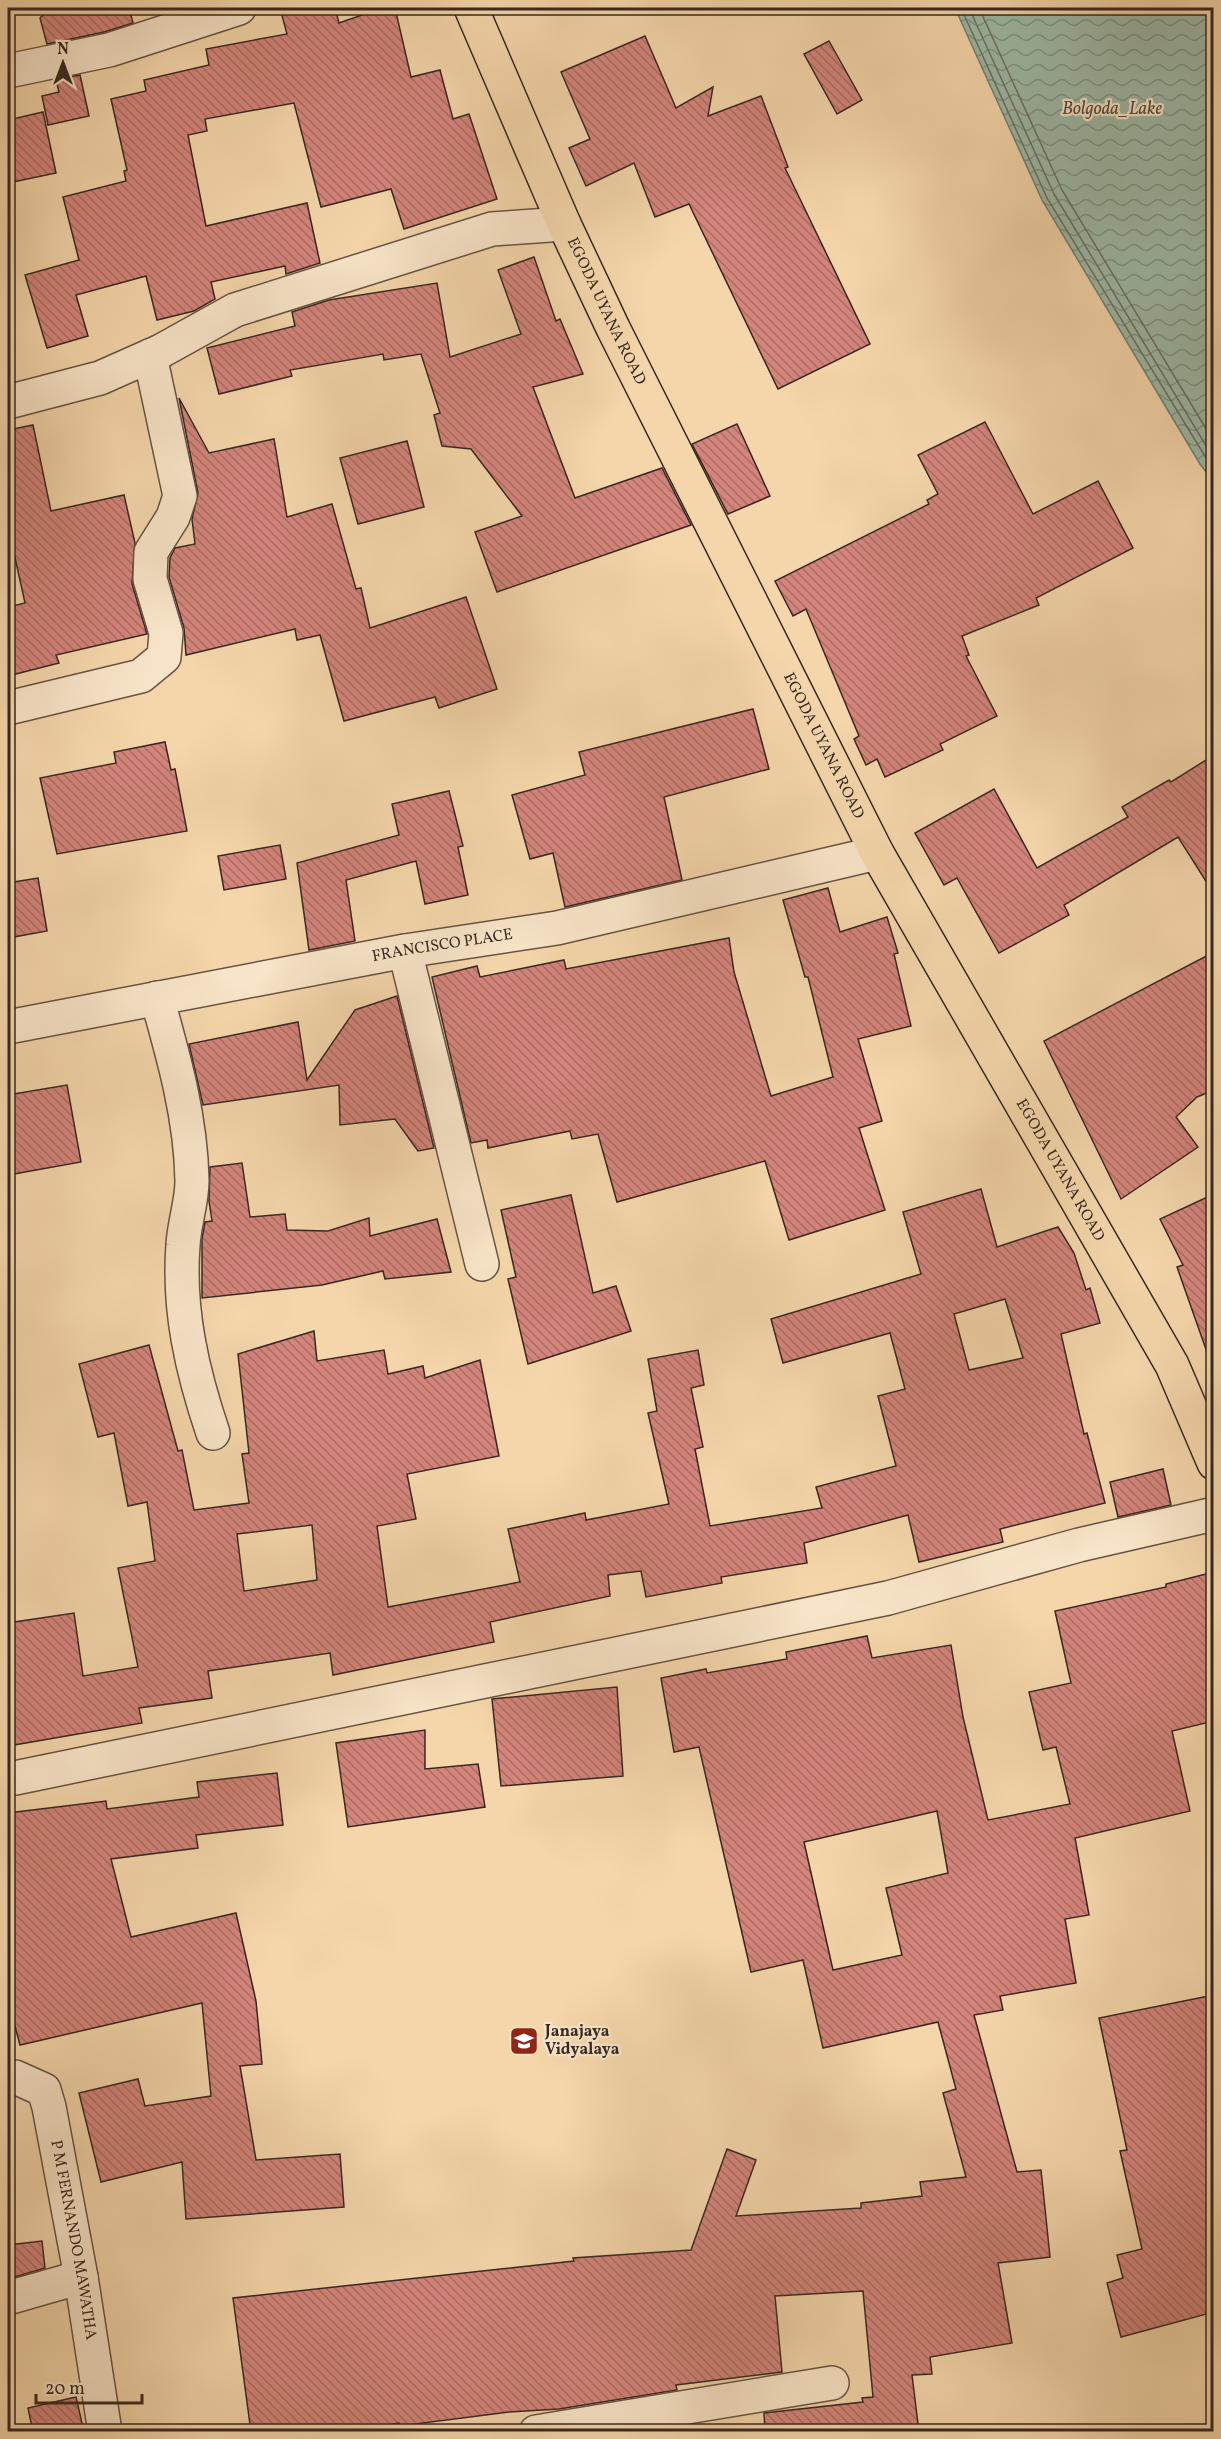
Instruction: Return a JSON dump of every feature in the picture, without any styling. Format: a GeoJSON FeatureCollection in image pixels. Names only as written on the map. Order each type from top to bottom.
{"type":"FeatureCollection","features":[{"type":"Feature","properties":{"kind":"main road","name":"EGODA UYANA ROAD"},"geometry":{"type":"LineString","coordinates":[[471,8],[564,224],[613,328],[877,853],[1172,1365],[1214,1463]]}},
{"type":"Feature","properties":{"kind":"street"},"geometry":{"type":"LineString","coordinates":[[8,71],[109,50],[239,8]]}},
{"type":"Feature","properties":{"kind":"street"},"geometry":{"type":"LineString","coordinates":[[8,402],[100,378],[150,356],[235,310],[492,229],[564,224]]}},
{"type":"Feature","properties":{"kind":"street"},"geometry":{"type":"LineString","coordinates":[[8,708],[141,676],[164,657],[166,633],[150,579],[151,552],[173,517],[180,496],[150,356]]}},
{"type":"Feature","properties":{"kind":"street","name":"FRANCISCO PLACE"},"geometry":{"type":"LineString","coordinates":[[8,1027],[405,951],[557,928],[877,853]]}},
{"type":"Feature","properties":{"kind":"street"},"geometry":{"type":"LineString","coordinates":[[405,951],[482,1264]]}},
{"type":"Feature","properties":{"kind":"street"},"geometry":{"type":"LineString","coordinates":[[157,998],[178,1074],[187,1118],[192,1183],[183,1244],[185,1331],[213,1433]]}},
{"type":"Feature","properties":{"kind":"street"},"geometry":{"type":"LineString","coordinates":[[15,1778],[888,1598],[1079,1545],[1214,1514]]}},
{"type":"Feature","properties":{"kind":"street","name":"P M FERNANDO MAWATHA"},"geometry":{"type":"LineString","coordinates":[[8,2079],[15,2077],[44,2090],[81,2277],[105,2432]]}},
{"type":"Feature","properties":{"kind":"street"},"geometry":{"type":"LineString","coordinates":[[8,2298],[81,2277]]}},
{"type":"Feature","properties":{"kind":"street"},"geometry":{"type":"LineString","coordinates":[[536,2432],[832,2383]]}},
{"type":"Feature","properties":{"kind":"water","name":"Bolgoda_Lake"},"geometry":{"type":"Polygon","coordinates":[[[955,8],[1213,8],[1213,481],[1200,464],[1042,200],[955,8]]]}},
{"type":"Feature","properties":{"kind":"building"},"geometry":{"type":"Polygon","coordinates":[[[50,8],[129,8],[133,23],[104,32],[47,44],[40,18],[50,8]]]}},
{"type":"Feature","properties":{"kind":"building"},"geometry":{"type":"Polygon","coordinates":[[[280,8],[335,8],[339,23],[382,8],[395,8],[411,77],[440,70],[453,119],[469,114],[497,199],[404,229],[391,189],[321,207],[294,103],[205,119],[207,131],[188,135],[206,226],[307,203],[320,263],[286,274],[285,266],[211,282],[215,299],[194,311],[157,320],[146,276],[76,295],[88,336],[47,348],[25,275],[79,260],[63,197],[126,181],[124,171],[127,170],[111,99],[146,91],[144,80],[209,65],[206,49],[287,34],[280,8]]]}},
{"type":"Feature","properties":{"kind":"building"},"geometry":{"type":"Polygon","coordinates":[[[645,36],[676,108],[713,87],[708,116],[761,96],[788,167],[785,168],[870,344],[778,389],[689,204],[655,217],[634,163],[586,186],[569,148],[590,139],[561,72],[645,36]]]}},
{"type":"Feature","properties":{"kind":"building"},"geometry":{"type":"Polygon","coordinates":[[[829,41],[862,100],[837,114],[804,54],[829,41]]]}},
{"type":"Feature","properties":{"kind":"building"},"geometry":{"type":"Polygon","coordinates":[[[80,75],[89,116],[48,125],[42,96],[59,92],[56,80],[80,75]]]}},
{"type":"Feature","properties":{"kind":"building"},"geometry":{"type":"Polygon","coordinates":[[[43,112],[56,173],[8,183],[8,120],[43,112]]]}},
{"type":"Feature","properties":{"kind":"building"},"geometry":{"type":"Polygon","coordinates":[[[534,257],[556,321],[560,319],[583,374],[533,387],[575,498],[662,468],[691,525],[497,592],[475,532],[522,516],[471,449],[442,446],[434,415],[440,413],[421,354],[384,360],[383,354],[290,370],[292,376],[219,394],[207,348],[295,326],[292,312],[329,300],[437,283],[450,357],[521,334],[498,270],[534,257]]]}},
{"type":"Feature","properties":{"kind":"building"},"geometry":{"type":"Polygon","coordinates":[[[179,398],[209,453],[274,439],[287,517],[332,504],[356,589],[361,588],[370,628],[466,597],[497,689],[439,708],[435,697],[344,721],[320,635],[297,640],[295,629],[186,655],[184,628],[169,577],[170,558],[175,548],[195,544],[192,519],[198,493],[179,398]]]}},
{"type":"Feature","properties":{"kind":"building"},"geometry":{"type":"Polygon","coordinates":[[[985,422],[1033,514],[1098,481],[1133,548],[1036,598],[1039,605],[962,636],[969,655],[966,656],[997,716],[940,744],[943,750],[885,777],[877,759],[866,765],[854,739],[859,736],[806,609],[793,616],[775,581],[929,504],[927,500],[938,494],[918,455],[985,422]]]}},
{"type":"Feature","properties":{"kind":"building"},"geometry":{"type":"Polygon","coordinates":[[[737,424],[770,496],[728,514],[692,444],[737,424]]]}},
{"type":"Feature","properties":{"kind":"building"},"geometry":{"type":"Polygon","coordinates":[[[33,425],[51,511],[124,495],[135,543],[132,584],[147,634],[56,655],[59,663],[8,676],[8,607],[25,603],[8,526],[8,430],[33,425]]]}},
{"type":"Feature","properties":{"kind":"building"},"geometry":{"type":"Polygon","coordinates":[[[407,441],[424,507],[358,524],[340,458],[407,441]]]}},
{"type":"Feature","properties":{"kind":"building"},"geometry":{"type":"Polygon","coordinates":[[[753,709],[769,769],[664,797],[682,880],[565,907],[553,853],[530,859],[512,795],[585,775],[579,752],[753,709]]]}},
{"type":"Feature","properties":{"kind":"building"},"geometry":{"type":"Polygon","coordinates":[[[165,742],[171,770],[175,769],[187,831],[57,854],[40,778],[116,763],[114,752],[165,742]]]}},
{"type":"Feature","properties":{"kind":"building"},"geometry":{"type":"Polygon","coordinates":[[[1214,755],[1214,894],[1178,837],[1064,905],[1069,915],[999,953],[957,878],[944,885],[915,833],[994,789],[1037,868],[1128,817],[1122,807],[1169,780],[1171,782],[1214,755]]]}},
{"type":"Feature","properties":{"kind":"building"},"geometry":{"type":"Polygon","coordinates":[[[449,791],[463,846],[458,847],[468,895],[425,904],[416,861],[346,880],[355,941],[309,950],[297,863],[399,835],[392,804],[449,791]]]}},
{"type":"Feature","properties":{"kind":"building"},"geometry":{"type":"Polygon","coordinates":[[[280,845],[286,879],[224,890],[218,856],[280,845]]]}},
{"type":"Feature","properties":{"kind":"building"},"geometry":{"type":"Polygon","coordinates":[[[38,878],[47,931],[8,938],[8,883],[38,878]]]}},
{"type":"Feature","properties":{"kind":"building"},"geometry":{"type":"Polygon","coordinates":[[[828,888],[840,932],[887,917],[898,953],[894,954],[911,1026],[858,1039],[882,1121],[859,1128],[885,1210],[789,1240],[765,1161],[617,1202],[598,1134],[572,1139],[570,1131],[488,1148],[487,1140],[471,1143],[432,977],[477,966],[480,977],[564,960],[566,969],[729,938],[734,972],[771,1096],[833,1077],[808,977],[805,977],[783,900],[828,888]]]}},
{"type":"Feature","properties":{"kind":"building"},"geometry":{"type":"Polygon","coordinates":[[[1214,952],[1214,1090],[1197,1097],[1176,1117],[1198,1147],[1121,1199],[1044,1041],[1214,952]]]}},
{"type":"Feature","properties":{"kind":"building"},"geometry":{"type":"Polygon","coordinates":[[[397,996],[434,1148],[418,1151],[395,1119],[340,1125],[339,1085],[203,1105],[189,1044],[298,1022],[307,1080],[355,1010],[397,996]]]}},
{"type":"Feature","properties":{"kind":"building"},"geometry":{"type":"Polygon","coordinates":[[[67,1085],[81,1162],[8,1175],[8,1095],[67,1085]]]}},
{"type":"Feature","properties":{"kind":"building"},"geometry":{"type":"Polygon","coordinates":[[[242,1163],[250,1217],[285,1214],[287,1230],[328,1231],[369,1218],[370,1236],[437,1219],[451,1272],[385,1279],[383,1271],[322,1285],[202,1298],[202,1239],[205,1222],[212,1221],[209,1201],[210,1167],[242,1163]]]}},
{"type":"Feature","properties":{"kind":"building"},"geometry":{"type":"Polygon","coordinates":[[[981,1189],[997,1247],[1058,1227],[1074,1253],[1086,1290],[1090,1288],[1100,1323],[1061,1334],[1084,1434],[1087,1433],[1105,1503],[1000,1529],[1003,1542],[919,1562],[908,1515],[804,1543],[807,1563],[721,1577],[722,1583],[646,1597],[641,1571],[608,1575],[610,1596],[490,1622],[494,1642],[333,1675],[330,1653],[208,1671],[212,1698],[139,1708],[142,1723],[8,1746],[8,1623],[74,1613],[83,1676],[138,1667],[118,1568],[155,1561],[147,1502],[128,1506],[114,1433],[98,1437],[79,1364],[149,1345],[178,1451],[182,1450],[194,1510],[249,1503],[242,1454],[249,1453],[238,1354],[314,1331],[317,1361],[384,1350],[388,1374],[423,1366],[425,1378],[480,1360],[499,1456],[407,1474],[416,1519],[377,1526],[388,1607],[520,1582],[508,1529],[585,1513],[586,1520],[669,1504],[648,1413],[657,1411],[648,1359],[698,1350],[704,1385],[691,1388],[703,1447],[695,1449],[710,1526],[822,1508],[816,1487],[896,1466],[878,1396],[905,1389],[890,1333],[783,1363],[771,1319],[921,1274],[903,1212],[981,1189]],[[1005,1299],[954,1314],[969,1370],[1023,1358],[1005,1299]],[[312,1525],[237,1534],[244,1591],[317,1580],[312,1525]]]}},
{"type":"Feature","properties":{"kind":"building"},"geometry":{"type":"Polygon","coordinates":[[[1214,1194],[1214,1357],[1209,1358],[1177,1267],[1183,1265],[1160,1219],[1214,1194]]]}},
{"type":"Feature","properties":{"kind":"building"},"geometry":{"type":"Polygon","coordinates":[[[571,1195],[593,1293],[616,1286],[631,1331],[528,1364],[508,1279],[516,1277],[501,1210],[571,1195]]]}},
{"type":"Feature","properties":{"kind":"building"},"geometry":{"type":"Polygon","coordinates":[[[1163,1469],[1171,1505],[1118,1517],[1110,1482],[1163,1469]]]}},
{"type":"Feature","properties":{"kind":"building"},"geometry":{"type":"Polygon","coordinates":[[[1214,1572],[1214,1721],[1172,1731],[1190,1811],[1075,1838],[1089,1915],[1065,1919],[1076,1983],[1000,1996],[1003,2010],[974,2015],[1017,2172],[1041,2170],[1050,2257],[998,2263],[1012,2343],[930,2357],[932,2374],[912,2375],[919,2432],[765,2432],[764,2413],[863,2402],[862,2398],[873,2397],[863,2291],[775,2296],[782,2372],[676,2385],[677,2390],[559,2409],[509,2412],[400,2426],[399,2423],[344,2432],[251,2432],[233,2298],[574,2261],[573,2258],[691,2250],[727,2149],[756,2160],[736,2216],[861,2208],[861,2203],[922,2196],[920,2182],[966,2177],[943,2093],[956,2089],[938,2022],[823,2048],[803,1960],[751,1972],[699,1747],[674,1752],[661,1678],[706,1669],[707,1673],[787,1659],[786,1652],[867,1636],[872,1658],[951,1645],[963,1717],[988,1820],[1070,1804],[1056,1747],[1043,1750],[1029,1692],[1071,1683],[1055,1611],[1166,1587],[1166,1584],[1214,1572]],[[937,1811],[804,1842],[833,1970],[902,1955],[886,1888],[948,1873],[937,1811]]]}},
{"type":"Feature","properties":{"kind":"building"},"geometry":{"type":"Polygon","coordinates":[[[617,1687],[623,1776],[501,1786],[492,1699],[617,1687]]]}},
{"type":"Feature","properties":{"kind":"building"},"geometry":{"type":"Polygon","coordinates":[[[425,1730],[425,1769],[478,1764],[485,1807],[348,1827],[336,1743],[425,1730]]]}},
{"type":"Feature","properties":{"kind":"building"},"geometry":{"type":"Polygon","coordinates":[[[277,1773],[283,1825],[196,1835],[198,1848],[111,1859],[131,1937],[236,1913],[256,2001],[262,2064],[240,2066],[256,2160],[340,2154],[344,2207],[186,2219],[182,2162],[101,2182],[79,2093],[138,2079],[145,2106],[211,2096],[202,2003],[20,2045],[8,2000],[8,1813],[106,1801],[107,1809],[199,1797],[197,1782],[277,1773]]]}},
{"type":"Feature","properties":{"kind":"building"},"geometry":{"type":"Polygon","coordinates":[[[1214,1995],[1214,2312],[1121,2337],[1107,2283],[1123,2278],[1117,2255],[1142,2249],[1120,2151],[1127,2150],[1099,2018],[1214,1995]]]}},
{"type":"Feature","properties":{"kind":"building"},"geometry":{"type":"Polygon","coordinates":[[[42,2241],[45,2268],[8,2279],[8,2245],[42,2241]]]}},
{"type":"Feature","properties":{"kind":"building"},"geometry":{"type":"Polygon","coordinates":[[[76,2397],[84,2432],[33,2432],[28,2408],[76,2397]]]}},
{"type":"Feature","properties":{"kind":"place","name":"Janajaya Vidyalaya"},"geometry":{"type":"Point","coordinates":[524,2041]}}]}
